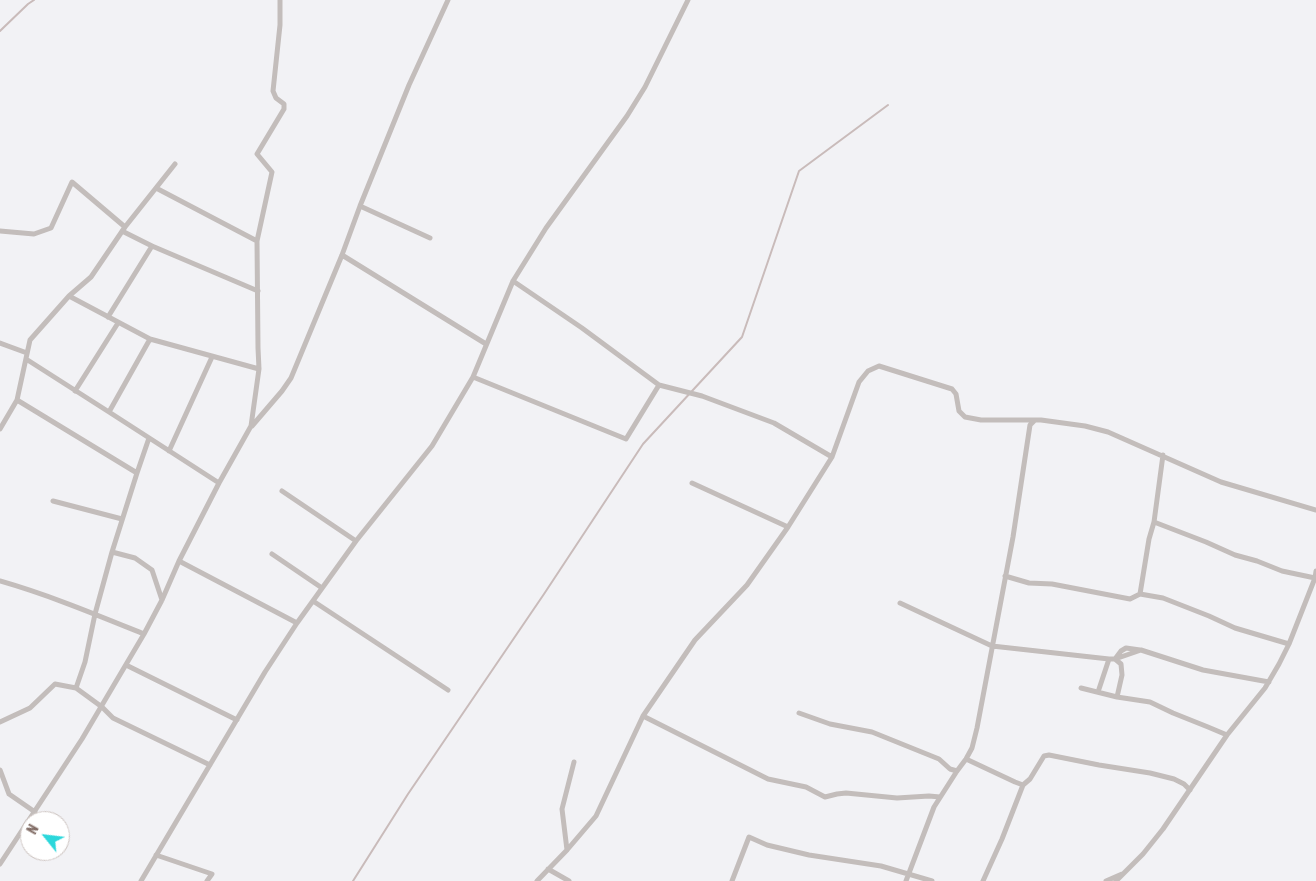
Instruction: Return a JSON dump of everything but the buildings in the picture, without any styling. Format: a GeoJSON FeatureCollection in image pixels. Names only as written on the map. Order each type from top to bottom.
{"type":"FeatureCollection","features":[{"type":"Feature","properties":{"kind":"street"},"geometry":{"type":"LineString","coordinates":[[251,426],[259,369],[258,241],[272,172],[257,154],[284,109],[284,104],[276,98],[272,91],[280,24],[280,0]]}},
{"type":"Feature","properties":{"kind":"street"},"geometry":{"type":"LineString","coordinates":[[36,811],[102,707],[144,634],[219,483],[251,426],[291,378],[409,85],[448,0]]}},
{"type":"Feature","properties":{"kind":"street"},"geometry":{"type":"LineString","coordinates":[[141,881],[265,672],[297,623],[356,541],[432,446],[473,377],[513,281],[546,228],[640,94],[688,0]]}},
{"type":"Feature","properties":{"kind":"street"},"geometry":{"type":"LineString","coordinates":[[0,429],[17,400],[30,340],[70,296],[91,277],[124,229],[175,164]]}},
{"type":"Feature","properties":{"kind":"street"},"geometry":{"type":"LineString","coordinates":[[0,231],[34,234],[51,228],[72,182],[124,229],[152,246],[258,291]]}},
{"type":"Feature","properties":{"kind":"street"},"geometry":{"type":"LineString","coordinates":[[156,188],[258,241]]}},
{"type":"Feature","properties":{"kind":"street"},"geometry":{"type":"LineString","coordinates":[[360,206],[430,238]]}},
{"type":"Feature","properties":{"kind":"street"},"geometry":{"type":"LineString","coordinates":[[108,317],[152,246]]}},
{"type":"Feature","properties":{"kind":"street"},"geometry":{"type":"LineString","coordinates":[[342,255],[486,344]]}},
{"type":"Feature","properties":{"kind":"street"},"geometry":{"type":"LineString","coordinates":[[513,281],[582,328],[659,385],[702,396],[774,424],[832,457]]}},
{"type":"Feature","properties":{"kind":"street"},"geometry":{"type":"LineString","coordinates":[[70,296],[150,339],[259,369]]}},
{"type":"Feature","properties":{"kind":"street"},"geometry":{"type":"LineString","coordinates":[[75,391],[118,322]]}},
{"type":"Feature","properties":{"kind":"street"},"geometry":{"type":"LineString","coordinates":[[109,412],[150,339]]}},
{"type":"Feature","properties":{"kind":"street"},"geometry":{"type":"LineString","coordinates":[[0,343],[27,356],[75,391],[219,483]]}},
{"type":"Feature","properties":{"kind":"street"},"geometry":{"type":"LineString","coordinates":[[169,451],[212,356]]}},
{"type":"Feature","properties":{"kind":"street"},"geometry":{"type":"LineString","coordinates":[[537,881],[596,816],[643,716],[695,640],[747,584],[788,527],[832,457],[859,382],[868,372],[879,366],[952,389],[956,394],[959,411],[965,417],[981,420],[1041,420],[1085,426],[1108,432],[1221,482],[1316,510]]}},
{"type":"Feature","properties":{"kind":"street"},"geometry":{"type":"LineString","coordinates":[[473,377],[626,439],[659,385]]}},
{"type":"Feature","properties":{"kind":"street"},"geometry":{"type":"LineString","coordinates":[[17,400],[137,473]]}},
{"type":"Feature","properties":{"kind":"street"},"geometry":{"type":"LineString","coordinates":[[906,881],[934,808],[972,748],[1013,537],[1030,425],[1034,421]]}},
{"type":"Feature","properties":{"kind":"street"},"geometry":{"type":"LineString","coordinates":[[76,688],[85,662],[95,614],[112,552],[149,438]]}},
{"type":"Feature","properties":{"kind":"street"},"geometry":{"type":"LineString","coordinates":[[1140,594],[1149,538],[1154,522],[1163,455]]}},
{"type":"Feature","properties":{"kind":"street"},"geometry":{"type":"LineString","coordinates":[[692,483],[788,527]]}},
{"type":"Feature","properties":{"kind":"street"},"geometry":{"type":"LineString","coordinates":[[282,491],[356,541]]}},
{"type":"Feature","properties":{"kind":"street"},"geometry":{"type":"LineString","coordinates":[[53,501],[122,519]]}},
{"type":"Feature","properties":{"kind":"street"},"geometry":{"type":"LineString","coordinates":[[1154,522],[1235,555],[1282,571],[1315,578]]}},
{"type":"Feature","properties":{"kind":"street"},"geometry":{"type":"LineString","coordinates":[[112,552],[135,558],[152,570],[162,600]]}},
{"type":"Feature","properties":{"kind":"street"},"geometry":{"type":"LineString","coordinates":[[272,554],[322,588]]}},
{"type":"Feature","properties":{"kind":"street"},"geometry":{"type":"LineString","coordinates":[[179,561],[297,623]]}},
{"type":"Feature","properties":{"kind":"street"},"geometry":{"type":"LineString","coordinates":[[1116,881],[1163,829],[1227,735],[1269,682],[1289,644],[1316,571]]}},
{"type":"Feature","properties":{"kind":"street"},"geometry":{"type":"LineString","coordinates":[[1005,576],[1029,583],[1052,584],[1130,599],[1140,594],[1162,598],[1235,628],[1289,644]]}},
{"type":"Feature","properties":{"kind":"street"},"geometry":{"type":"LineString","coordinates":[[0,580],[95,614],[144,634]]}},
{"type":"Feature","properties":{"kind":"street"},"geometry":{"type":"LineString","coordinates":[[313,602],[448,690]]}},
{"type":"Feature","properties":{"kind":"street"},"geometry":{"type":"LineString","coordinates":[[900,604],[992,646],[1112,659],[1121,664],[1122,675],[1117,697]]}},
{"type":"Feature","properties":{"kind":"street"},"geometry":{"type":"LineString","coordinates":[[1099,688],[1112,659],[1140,650],[1203,670],[1269,682]]}},
{"type":"Feature","properties":{"kind":"street"},"geometry":{"type":"LineString","coordinates":[[126,665],[238,720]]}},
{"type":"Feature","properties":{"kind":"street"},"geometry":{"type":"LineString","coordinates":[[0,722],[30,708],[55,684],[76,688],[102,707],[113,718],[210,765]]}},
{"type":"Feature","properties":{"kind":"street"},"geometry":{"type":"LineString","coordinates":[[1081,688],[1117,697],[1150,702],[1227,735]]}},
{"type":"Feature","properties":{"kind":"street"},"geometry":{"type":"LineString","coordinates":[[799,712],[830,724],[872,732],[939,759],[950,769],[957,771]]}},
{"type":"Feature","properties":{"kind":"street"},"geometry":{"type":"LineString","coordinates":[[643,716],[768,779],[806,787],[825,797],[837,794],[897,798],[940,797]]}},
{"type":"Feature","properties":{"kind":"street"},"geometry":{"type":"LineString","coordinates":[[983,881],[1023,785],[1030,779],[1044,756],[1049,755],[1150,773],[1184,784],[1190,790]]}},
{"type":"Feature","properties":{"kind":"street"},"geometry":{"type":"LineString","coordinates":[[966,759],[1023,785]]}},
{"type":"Feature","properties":{"kind":"street"},"geometry":{"type":"LineString","coordinates":[[566,850],[562,809],[574,762]]}},
{"type":"Feature","properties":{"kind":"street"},"geometry":{"type":"LineString","coordinates":[[0,770],[9,794],[34,811]]}},
{"type":"Feature","properties":{"kind":"street"},"geometry":{"type":"LineString","coordinates":[[0,864],[20,834]]}},
{"type":"Feature","properties":{"kind":"street"},"geometry":{"type":"LineString","coordinates":[[732,881],[749,837],[767,845],[800,853],[881,866],[932,881]]}},
{"type":"Feature","properties":{"kind":"street"},"geometry":{"type":"LineString","coordinates":[[156,855],[212,874],[207,881]]}},
{"type":"Feature","properties":{"kind":"street"},"geometry":{"type":"LineString","coordinates":[[548,869],[569,881]]}},
{"type":"Feature","properties":{"kind":"street"},"geometry":{"type":"LineString","coordinates":[[1106,881],[1125,873]]}},
{"type":"Feature","properties":{"kind":"waterway"},"geometry":{"type":"LineString","coordinates":[[0,31],[34,0]]}},
{"type":"Feature","properties":{"kind":"waterway"},"geometry":{"type":"LineString","coordinates":[[353,881],[408,794],[643,444],[742,337],[799,171],[888,105]]}}]}
